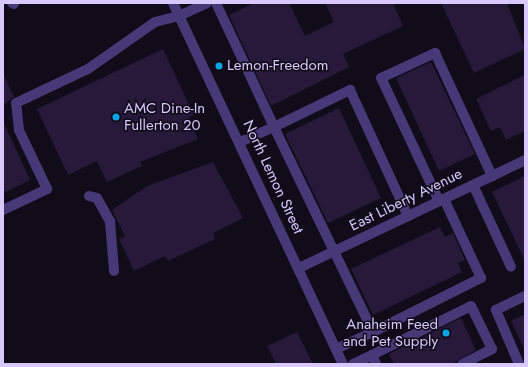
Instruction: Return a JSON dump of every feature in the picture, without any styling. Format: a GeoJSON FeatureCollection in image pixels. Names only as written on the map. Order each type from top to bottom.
{"type":"FeatureCollection","features":[{"type":"Feature","properties":{"kind":"street","name":"North Lemon Street"},"geometry":{"type":"LineString","coordinates":[[173,3],[300,268],[343,364]]}},
{"type":"Feature","properties":{"kind":"street"},"geometry":{"type":"LineString","coordinates":[[3,210],[47,189],[18,130],[16,103],[88,69],[155,22],[179,16],[207,3]]}},
{"type":"Feature","properties":{"kind":"street"},"geometry":{"type":"LineString","coordinates":[[216,3],[373,332]]}},
{"type":"Feature","properties":{"kind":"street"},"geometry":{"type":"LineString","coordinates":[[336,349],[481,278],[381,78],[435,53],[492,176]]}},
{"type":"Feature","properties":{"kind":"street"},"geometry":{"type":"LineString","coordinates":[[240,142],[350,90],[408,216]]}},
{"type":"Feature","properties":{"kind":"street","name":"East Liberty Avenue"},"geometry":{"type":"LineString","coordinates":[[300,268],[525,160]]}},
{"type":"Feature","properties":{"kind":"street"},"geometry":{"type":"LineString","coordinates":[[473,185],[511,267]]}},
{"type":"Feature","properties":{"kind":"street"},"geometry":{"type":"LineString","coordinates":[[89,196],[97,198],[110,221],[114,271]]}},
{"type":"Feature","properties":{"kind":"street"},"geometry":{"type":"LineString","coordinates":[[519,364],[496,310],[525,296]]}},
{"type":"Feature","properties":{"kind":"street"},"geometry":{"type":"LineString","coordinates":[[353,364],[374,360],[470,306],[492,349],[463,364]]}},
{"type":"Feature","properties":{"kind":"building"},"geometry":{"type":"Polygon","coordinates":[[[254,3],[289,3],[305,36],[334,22],[325,3],[393,3],[403,26],[343,54],[349,67],[271,106],[229,15],[254,3]]]}},
{"type":"Feature","properties":{"kind":"building"},"geometry":{"type":"Polygon","coordinates":[[[441,3],[507,3],[525,49],[474,73],[441,3]]]}},
{"type":"Feature","properties":{"kind":"building","name":"AMC Dine-In Fullerton 20"},"geometry":{"type":"Polygon","coordinates":[[[163,49],[194,115],[188,118],[198,139],[140,162],[142,166],[107,182],[97,161],[68,175],[37,109],[163,49]]]}},
{"type":"Feature","properties":{"kind":"building"},"geometry":{"type":"Polygon","coordinates":[[[431,62],[475,154],[439,171],[396,78],[431,62]]]}},
{"type":"Feature","properties":{"kind":"building"},"geometry":{"type":"Polygon","coordinates":[[[3,73],[14,97],[3,105],[3,73]]]}},
{"type":"Feature","properties":{"kind":"building"},"geometry":{"type":"Polygon","coordinates":[[[525,75],[525,131],[506,140],[500,127],[491,131],[476,99],[525,75]]]}},
{"type":"Feature","properties":{"kind":"building"},"geometry":{"type":"Polygon","coordinates":[[[339,108],[381,198],[328,223],[285,134],[339,108]]]}},
{"type":"Feature","properties":{"kind":"building"},"geometry":{"type":"Polygon","coordinates":[[[3,121],[30,180],[3,193],[3,121]]]}},
{"type":"Feature","properties":{"kind":"building","name":"AMC Dine-In Fullerton 20"},"geometry":{"type":"Polygon","coordinates":[[[213,162],[243,218],[213,233],[215,239],[168,261],[165,256],[134,271],[119,239],[125,236],[112,210],[147,186],[213,162]]]}},
{"type":"Feature","properties":{"kind":"building"},"geometry":{"type":"Polygon","coordinates":[[[525,176],[525,261],[492,192],[525,176]]]}},
{"type":"Feature","properties":{"kind":"building"},"geometry":{"type":"Polygon","coordinates":[[[440,227],[445,237],[453,233],[465,260],[458,263],[462,272],[373,315],[351,269],[440,227]]]}},
{"type":"Feature","properties":{"kind":"building"},"geometry":{"type":"Polygon","coordinates":[[[525,314],[525,351],[511,321],[525,314]]]}},
{"type":"Feature","properties":{"kind":"building","name":"Anaheim Feed and Pet Supply"},"geometry":{"type":"Polygon","coordinates":[[[461,318],[476,350],[452,364],[394,364],[389,354],[461,318]]]}},
{"type":"Feature","properties":{"kind":"building"},"geometry":{"type":"Polygon","coordinates":[[[297,332],[313,364],[276,364],[267,346],[297,332]]]}},
{"type":"Feature","properties":{"kind":"place","name":"Lemon-Freedom"},"geometry":{"type":"Point","coordinates":[219,66]}},
{"type":"Feature","properties":{"kind":"place","name":"AMC Dine-In Fullerton 20"},"geometry":{"type":"Point","coordinates":[116,117]}},
{"type":"Feature","properties":{"kind":"place","name":"Anaheim Feed and Pet Supply"},"geometry":{"type":"Point","coordinates":[446,333]}}]}
